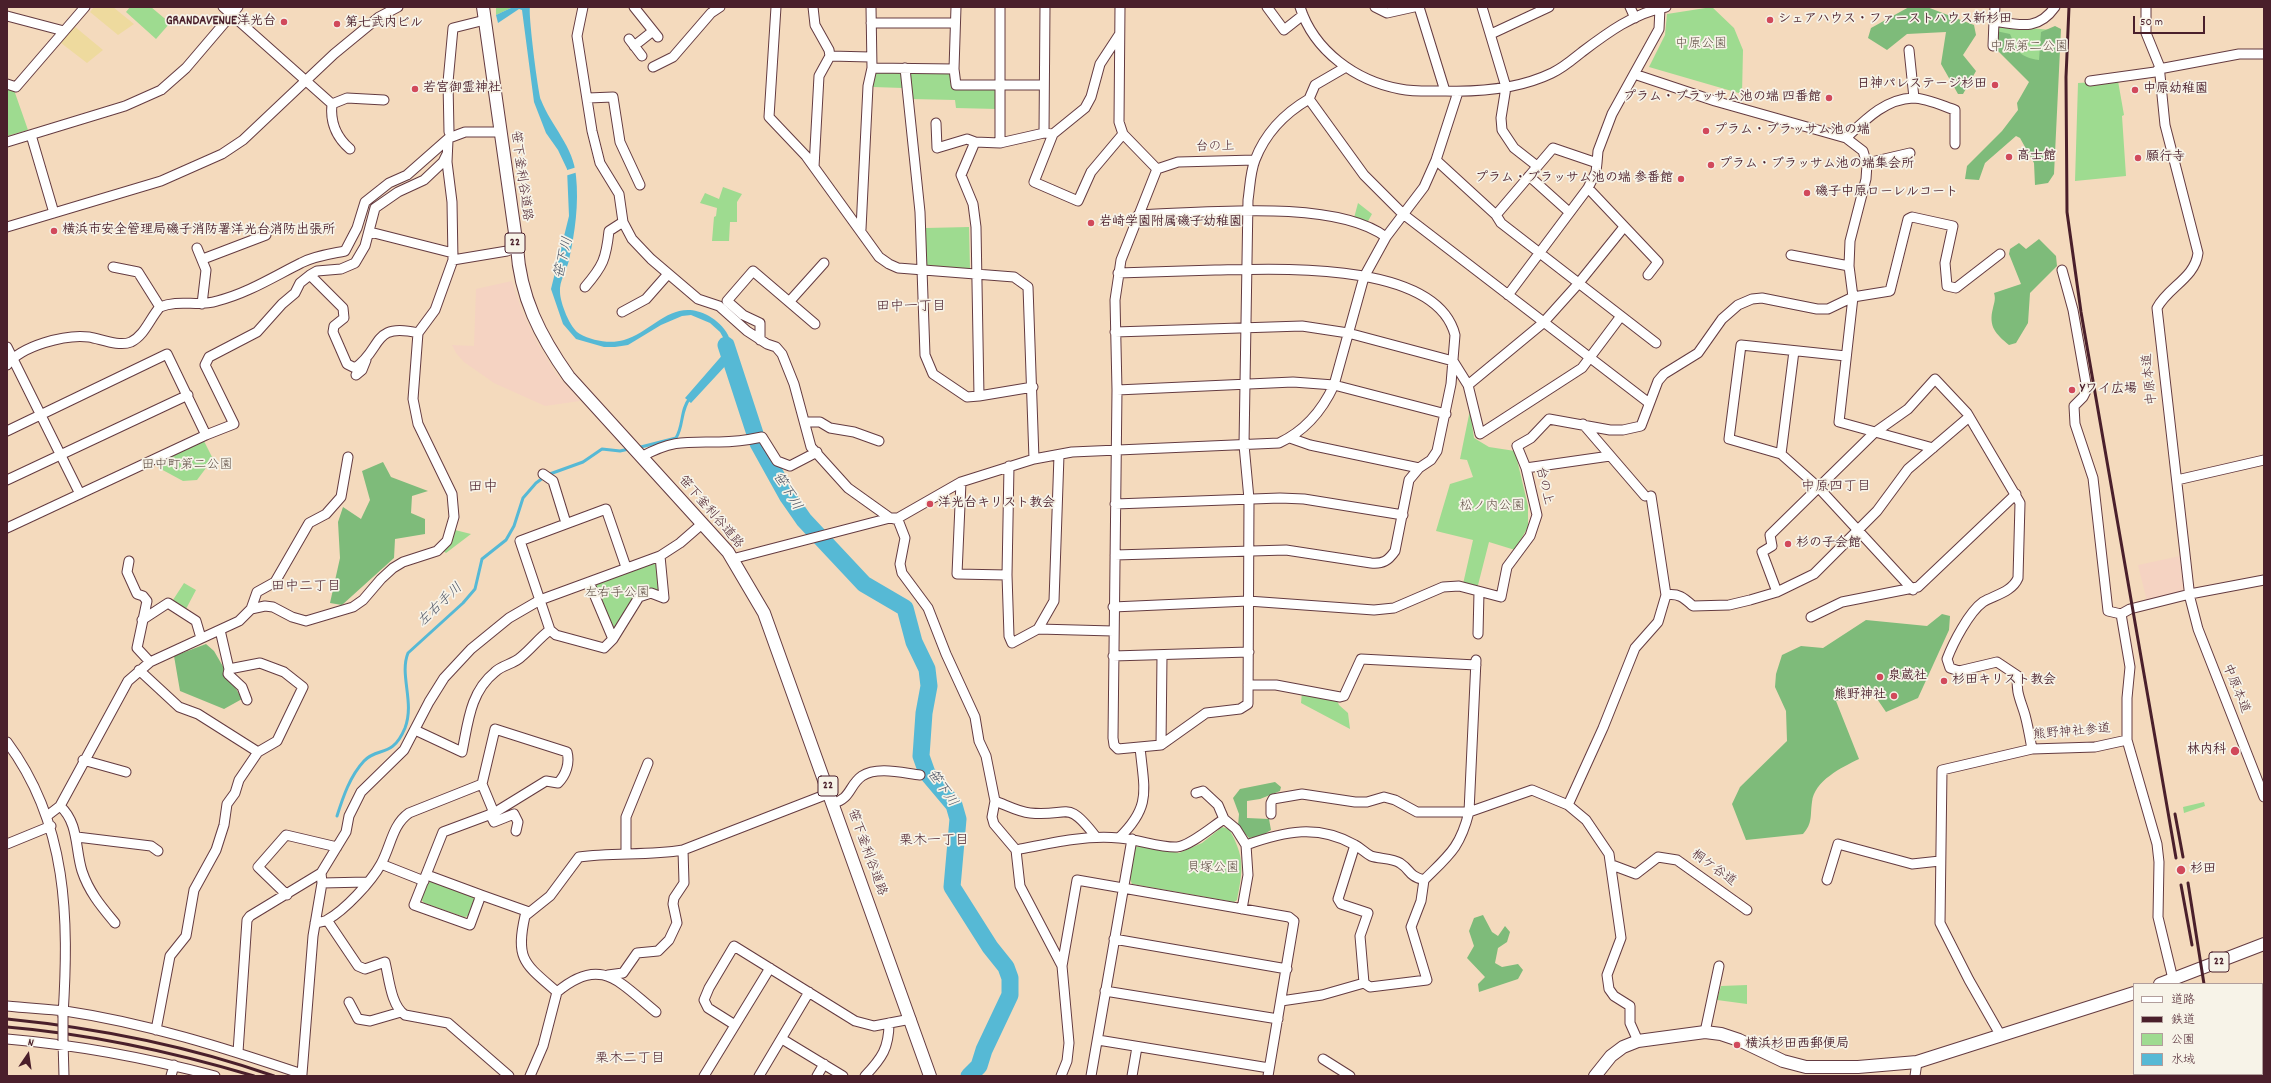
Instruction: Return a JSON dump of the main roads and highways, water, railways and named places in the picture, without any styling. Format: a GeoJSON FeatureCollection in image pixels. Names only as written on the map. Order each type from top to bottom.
{"type":"FeatureCollection","features":[{"type":"Feature","properties":{"kind":"main road","name":"笹下釜利谷道路"},"geometry":{"type":"LineString","coordinates":[[483,7],[516,247],[518,274],[530,308],[554,355],[569,376],[640,457],[703,523],[732,559],[767,618],[929,1073]]}},
{"type":"Feature","properties":{"kind":"main road","name":"22"},"geometry":{"type":"LineString","coordinates":[[2164,983],[2178,980],[2264,944]]}},
{"type":"Feature","properties":{"kind":"main road"},"geometry":{"type":"LineString","coordinates":[[1595,1076],[1611,1056],[1623,1047],[1638,1040],[1705,1032],[1739,1040],[1783,1061],[1827,1072],[1917,1062],[2133,992]]}},
{"type":"Feature","properties":{"kind":"water"},"geometry":{"type":"Polygon","coordinates":[[[513,7],[530,7],[530,23],[541,100],[550,119],[567,146],[574,165],[576,176],[576,218],[573,239],[567,268],[560,288],[560,296],[566,315],[573,327],[580,334],[608,342],[624,340],[635,336],[674,312],[685,310],[696,311],[709,316],[722,327],[728,335],[735,364],[730,367],[728,363],[691,403],[685,398],[725,352],[724,339],[720,332],[710,323],[691,315],[682,316],[661,325],[628,345],[615,347],[604,347],[576,339],[563,324],[551,289],[569,216],[567,169],[558,150],[546,133],[534,102],[522,10],[519,9],[498,23],[496,15],[513,7]]]}},
{"type":"Feature","properties":{"kind":"waterway","name":"笹下川"},"geometry":{"type":"LineString","coordinates":[[726,345],[758,443],[788,497],[804,520],[864,584],[905,608],[914,642],[927,669],[929,686],[924,713],[921,756],[927,773],[954,805],[958,819],[952,887],[990,947],[1006,967],[1010,978],[1010,995],[984,1050],[979,1066],[969,1076]]}},
{"type":"Feature","properties":{"kind":"waterway","name":"左右手川"},"geometry":{"type":"LineString","coordinates":[[637,448],[676,438],[685,407],[690,398]]}},
{"type":"Feature","properties":{"kind":"waterway","name":"左右手川"},"geometry":{"type":"LineString","coordinates":[[337,816],[348,787],[359,767],[369,757],[390,748],[395,744],[405,728],[408,718],[405,670],[408,653],[463,603],[475,589],[482,559],[506,540],[514,526],[523,498],[536,483],[547,475],[583,462],[602,449],[620,451],[629,449]]}},
{"type":"Feature","properties":{"kind":"railway"},"geometry":{"type":"LineString","coordinates":[[2069,7],[2066,77],[2067,212],[2081,312],[2176,858]]}},
{"type":"Feature","properties":{"kind":"railway"},"geometry":{"type":"LineString","coordinates":[[2175,814],[2183,857]]}},
{"type":"Feature","properties":{"kind":"railway"},"geometry":{"type":"LineString","coordinates":[[2188,883],[2204,983]]}},
{"type":"Feature","properties":{"kind":"railway"},"geometry":{"type":"LineString","coordinates":[[2181,885],[2192,945]]}},
{"type":"Feature","properties":{"kind":"railway"},"geometry":{"type":"LineString","coordinates":[[7,1019],[75,1027],[176,1047],[242,1065],[274,1076]]}},
{"type":"Feature","properties":{"kind":"railway"},"geometry":{"type":"LineString","coordinates":[[7,1027],[70,1034],[132,1045],[193,1059],[254,1076]]}},
{"type":"Feature","properties":{"kind":"place","name":"シェアハウス・ファーストハウス新杉田"},"geometry":{"type":"Point","coordinates":[1770,20]}},
{"type":"Feature","properties":{"kind":"place","name":"GRANDAVENUE洋光台"},"geometry":{"type":"Point","coordinates":[284,22]}},
{"type":"Feature","properties":{"kind":"place","name":"第七武内ビル"},"geometry":{"type":"Point","coordinates":[337,24]}},
{"type":"Feature","properties":{"kind":"place","name":"日神パレステージ杉田"},"geometry":{"type":"Point","coordinates":[1995,85]}},
{"type":"Feature","properties":{"kind":"place","name":"若宮御霊神社"},"geometry":{"type":"Point","coordinates":[415,89]}},
{"type":"Feature","properties":{"kind":"place","name":"中原幼稚園"},"geometry":{"type":"Point","coordinates":[2135,90]}},
{"type":"Feature","properties":{"kind":"place","name":"プラム・ブラッサム池の端 四番館"},"geometry":{"type":"Point","coordinates":[1829,98]}},
{"type":"Feature","properties":{"kind":"place","name":"プラム・ブラッサム池の端"},"geometry":{"type":"Point","coordinates":[1706,131]}},
{"type":"Feature","properties":{"kind":"place","name":"高士館"},"geometry":{"type":"Point","coordinates":[2009,157]}},
{"type":"Feature","properties":{"kind":"place","name":"願行寺"},"geometry":{"type":"Point","coordinates":[2138,158]}},
{"type":"Feature","properties":{"kind":"place","name":"プラム・ブラッサム池の端集会所"},"geometry":{"type":"Point","coordinates":[1711,165]}},
{"type":"Feature","properties":{"kind":"place","name":"プラム・ブラッサム池の端 参番館"},"geometry":{"type":"Point","coordinates":[1681,179]}},
{"type":"Feature","properties":{"kind":"place","name":"磯子中原ローレルコート"},"geometry":{"type":"Point","coordinates":[1807,193]}},
{"type":"Feature","properties":{"kind":"place","name":"岩崎学園附属磯子幼稚園"},"geometry":{"type":"Point","coordinates":[1091,223]}},
{"type":"Feature","properties":{"kind":"place","name":"横浜市安全管理局磯子消防署洋光台消防出張所"},"geometry":{"type":"Point","coordinates":[54,231]}},
{"type":"Feature","properties":{"kind":"place","name":"Yワイ広場"},"geometry":{"type":"Point","coordinates":[2072,390]}},
{"type":"Feature","properties":{"kind":"place","name":"洋光台キリスト教会"},"geometry":{"type":"Point","coordinates":[930,504]}},
{"type":"Feature","properties":{"kind":"place","name":"杉の子会館"},"geometry":{"type":"Point","coordinates":[1788,544]}},
{"type":"Feature","properties":{"kind":"place","name":"泉蔵社"},"geometry":{"type":"Point","coordinates":[1880,677]}},
{"type":"Feature","properties":{"kind":"place","name":"杉田キリスト教会"},"geometry":{"type":"Point","coordinates":[1944,681]}},
{"type":"Feature","properties":{"kind":"place","name":"熊野神社"},"geometry":{"type":"Point","coordinates":[1894,696]}},
{"type":"Feature","properties":{"kind":"place","name":"林内科"},"geometry":{"type":"Point","coordinates":[2235,751]}},
{"type":"Feature","properties":{"kind":"place","name":"杉田"},"geometry":{"type":"Point","coordinates":[2181,870]}},
{"type":"Feature","properties":{"kind":"place","name":"横浜杉田西郵便局"},"geometry":{"type":"Point","coordinates":[1737,1045]}},
{"type":"Feature","properties":{"kind":"district","name":"田中一丁目"},"geometry":{"type":"Point","coordinates":[911,308]}},
{"type":"Feature","properties":{"kind":"district","name":"中原四丁目"},"geometry":{"type":"Point","coordinates":[1836,488]}},
{"type":"Feature","properties":{"kind":"district","name":"田中"},"geometry":{"type":"Point","coordinates":[483,489]}},
{"type":"Feature","properties":{"kind":"district","name":"田中二丁目"},"geometry":{"type":"Point","coordinates":[306,588]}},
{"type":"Feature","properties":{"kind":"district","name":"栗木一丁目"},"geometry":{"type":"Point","coordinates":[934,842]}},
{"type":"Feature","properties":{"kind":"district","name":"栗木二丁目"},"geometry":{"type":"Point","coordinates":[630,1060]}},
{"type":"Feature","properties":{"kind":"park label","name":"中原公園"},"geometry":{"type":"Point","coordinates":[1701,45]}},
{"type":"Feature","properties":{"kind":"park label","name":"中原第二公園"},"geometry":{"type":"Point","coordinates":[2029,48]}},
{"type":"Feature","properties":{"kind":"park label","name":"田中町第二公園"},"geometry":{"type":"Point","coordinates":[187,466]}},
{"type":"Feature","properties":{"kind":"park label","name":"松ノ内公園"},"geometry":{"type":"Point","coordinates":[1492,507]}},
{"type":"Feature","properties":{"kind":"park label","name":"左右手公園"},"geometry":{"type":"Point","coordinates":[617,594]}},
{"type":"Feature","properties":{"kind":"park label","name":"貝塚公園"},"geometry":{"type":"Point","coordinates":[1213,869]}}]}
